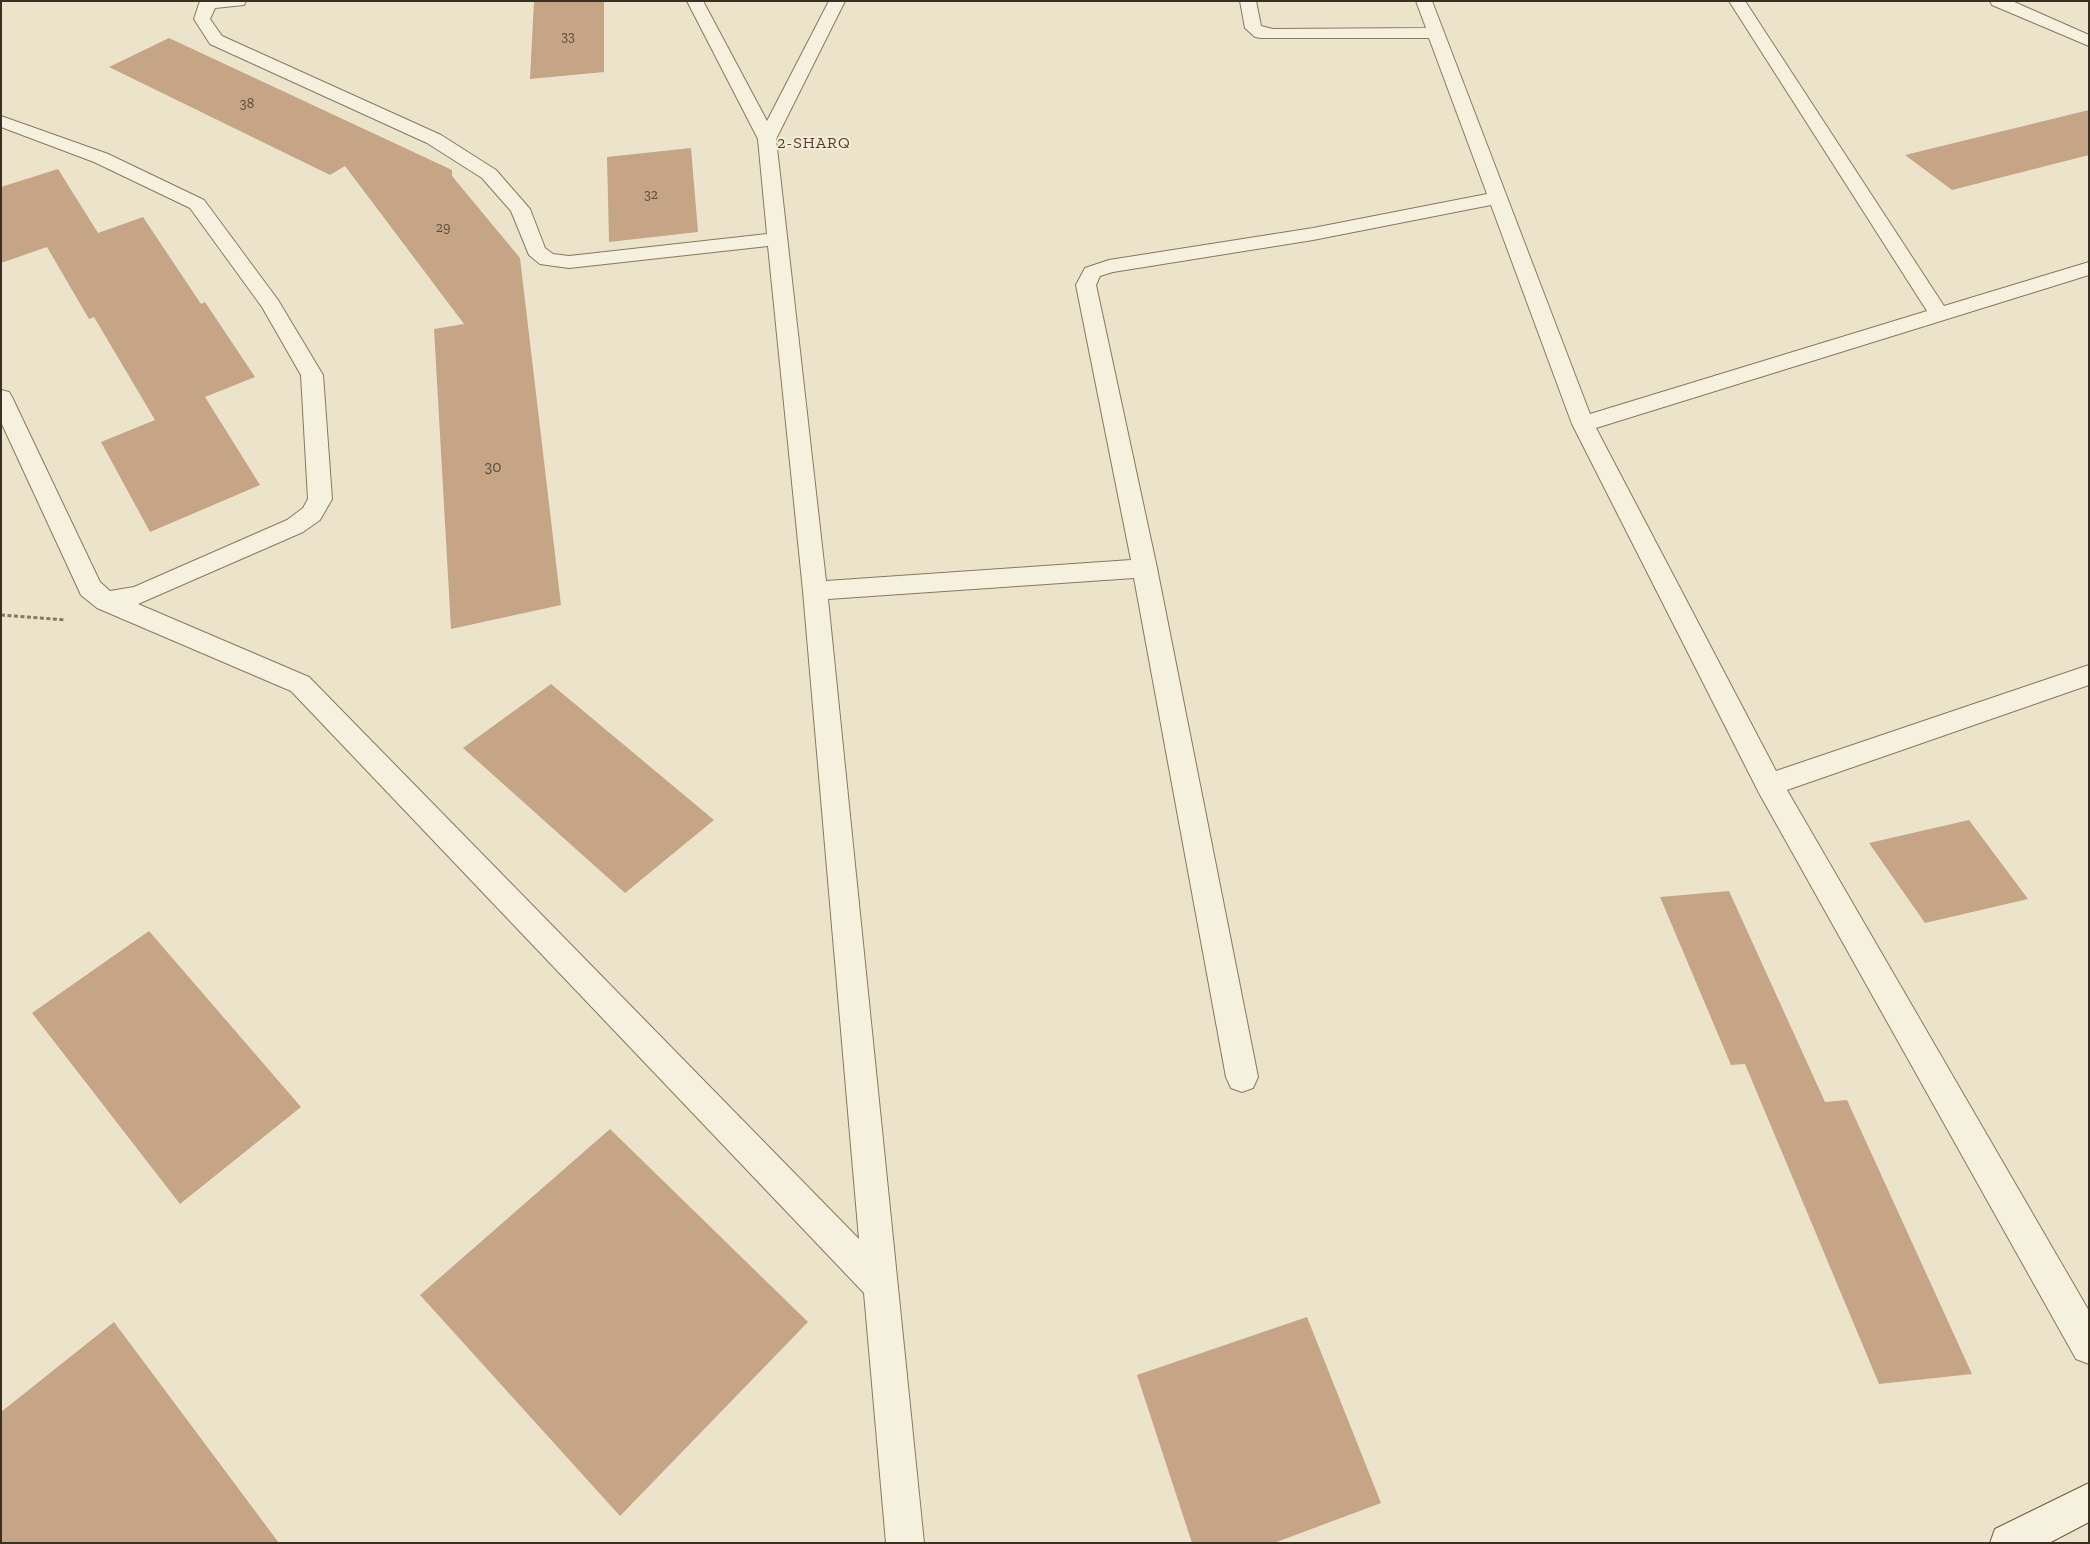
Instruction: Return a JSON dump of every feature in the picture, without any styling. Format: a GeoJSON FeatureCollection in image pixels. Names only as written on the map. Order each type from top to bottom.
{"type":"FeatureCollection","features":[{"type":"Feature","properties":{"kind":"street"},"geometry":{"type":"LineString","coordinates":[[238,1],[208,3],[202,19],[216,40],[434,139],[489,174],[520,210],[536,251],[547,260],[569,262],[777,239]]}},
{"type":"Feature","properties":{"kind":"street"},"geometry":{"type":"LineString","coordinates":[[695,1],[767,139],[815,590],[905,1543]]}},
{"type":"Feature","properties":{"kind":"street"},"geometry":{"type":"LineString","coordinates":[[767,139],[837,1]]}},
{"type":"Feature","properties":{"kind":"street"},"geometry":{"type":"LineString","coordinates":[[1248,1],[1253,28],[1260,33],[1436,33]]}},
{"type":"Feature","properties":{"kind":"street"},"geometry":{"type":"LineString","coordinates":[[1424,1],[1584,424],[1769,786],[2089,1346]]}},
{"type":"Feature","properties":{"kind":"street"},"geometry":{"type":"LineString","coordinates":[[1737,1],[1940,315]]}},
{"type":"Feature","properties":{"kind":"street"},"geometry":{"type":"LineString","coordinates":[[1998,1],[2089,41]]}},
{"type":"Feature","properties":{"kind":"street"},"geometry":{"type":"LineString","coordinates":[[1,121],[101,158],[197,204],[272,305],[312,375],[320,499],[312,514],[295,526],[138,595],[106,600]]}},
{"type":"Feature","properties":{"kind":"street"},"geometry":{"type":"LineString","coordinates":[[1242,1077],[1144,568],[1086,285],[1092,272],[1109,266],[1313,234],[1498,198]]}},
{"type":"Feature","properties":{"kind":"street"},"geometry":{"type":"LineString","coordinates":[[1584,424],[2089,268]]}},
{"type":"Feature","properties":{"kind":"street"},"geometry":{"type":"LineString","coordinates":[[1,397],[90,588],[106,600],[300,684],[881,1286]]}},
{"type":"Feature","properties":{"kind":"street"},"geometry":{"type":"LineString","coordinates":[[815,590],[1144,568]]}},
{"type":"Feature","properties":{"kind":"street"},"geometry":{"type":"LineString","coordinates":[[1769,786],[2089,675]]}},
{"type":"Feature","properties":{"kind":"street"},"geometry":{"type":"LineString","coordinates":[[2009,1543],[2089,1502]]}},
{"type":"Feature","properties":{"kind":"path"},"geometry":{"type":"LineString","coordinates":[[1,615],[69,621],[106,600]]}},
{"type":"Feature","properties":{"kind":"building"},"geometry":{"type":"Polygon","coordinates":[[[534,1],[604,1],[604,72],[530,79],[534,1]]]}},
{"type":"Feature","properties":{"kind":"building"},"geometry":{"type":"Polygon","coordinates":[[[169,38],[452,170],[452,176],[520,258],[561,605],[451,629],[434,329],[464,324],[345,166],[330,175],[109,67],[169,38]]]}},
{"type":"Feature","properties":{"kind":"building"},"geometry":{"type":"Polygon","coordinates":[[[2089,110],[2089,155],[1952,190],[1905,155],[2089,110]]]}},
{"type":"Feature","properties":{"kind":"building"},"geometry":{"type":"Polygon","coordinates":[[[691,148],[698,232],[609,242],[607,157],[691,148]]]}},
{"type":"Feature","properties":{"kind":"building"},"geometry":{"type":"Polygon","coordinates":[[[58,169],[98,233],[143,217],[201,304],[205,302],[255,377],[205,397],[260,485],[150,532],[101,442],[155,420],[94,317],[89,319],[47,247],[1,263],[1,187],[58,169]]]}},
{"type":"Feature","properties":{"kind":"building"},"geometry":{"type":"Polygon","coordinates":[[[551,684],[714,820],[625,893],[463,748],[551,684]]]}},
{"type":"Feature","properties":{"kind":"building"},"geometry":{"type":"Polygon","coordinates":[[[1969,820],[2028,899],[1925,923],[1869,843],[1969,820]]]}},
{"type":"Feature","properties":{"kind":"building"},"geometry":{"type":"Polygon","coordinates":[[[1729,891],[1825,1102],[1847,1100],[1972,1374],[1879,1384],[1745,1064],[1731,1065],[1660,897],[1729,891]]]}},
{"type":"Feature","properties":{"kind":"building"},"geometry":{"type":"Polygon","coordinates":[[[149,931],[301,1107],[180,1204],[32,1013],[149,931]]]}},
{"type":"Feature","properties":{"kind":"building"},"geometry":{"type":"Polygon","coordinates":[[[610,1129],[808,1322],[620,1516],[420,1295],[610,1129]]]}},
{"type":"Feature","properties":{"kind":"building"},"geometry":{"type":"Polygon","coordinates":[[[1307,1317],[1381,1503],[1274,1543],[1192,1543],[1137,1375],[1307,1317]]]}},
{"type":"Feature","properties":{"kind":"building"},"geometry":{"type":"Polygon","coordinates":[[[114,1322],[279,1543],[1,1543],[1,1412],[114,1322]]]}},
{"type":"Feature","properties":{"kind":"district","name":"2-SHARQ"},"geometry":{"type":"Point","coordinates":[814,143]}}]}
